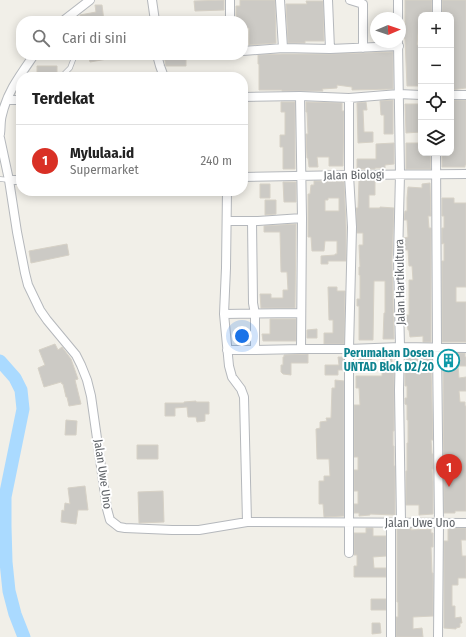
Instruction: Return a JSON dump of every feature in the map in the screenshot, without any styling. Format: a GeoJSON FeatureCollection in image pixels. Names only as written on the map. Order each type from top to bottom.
{"type":"FeatureCollection","features":[{"type":"Feature","properties":{"kind":"street"},"geometry":{"type":"LineString","coordinates":[[71,16],[90,0]]}},
{"type":"Feature","properties":{"kind":"street"},"geometry":{"type":"LineString","coordinates":[[152,0],[154,16]]}},
{"type":"Feature","properties":{"kind":"street"},"geometry":{"type":"LineString","coordinates":[[230,0],[230,16]]}},
{"type":"Feature","properties":{"kind":"street"},"geometry":{"type":"LineString","coordinates":[[280,0],[282,48]]}},
{"type":"Feature","properties":{"kind":"street"},"geometry":{"type":"LineString","coordinates":[[328,0],[330,49]]}},
{"type":"Feature","properties":{"kind":"street"},"geometry":{"type":"LineString","coordinates":[[350,0],[364,2],[363,48]]}},
{"type":"Feature","properties":{"kind":"street"},"geometry":{"type":"LineString","coordinates":[[398,0],[398,12]]}},
{"type":"Feature","properties":{"kind":"street"},"geometry":{"type":"LineString","coordinates":[[437,0],[437,12]]}},
{"type":"Feature","properties":{"kind":"street"},"geometry":{"type":"LineString","coordinates":[[248,51],[282,48],[330,49],[370,47]]}},
{"type":"Feature","properties":{"kind":"street","name":"Jalan Hartikultura"},"geometry":{"type":"LineString","coordinates":[[398,48],[400,174],[398,260],[401,522]]}},
{"type":"Feature","properties":{"kind":"street"},"geometry":{"type":"LineString","coordinates":[[22,72],[31,60]]}},
{"type":"Feature","properties":{"kind":"street"},"geometry":{"type":"LineString","coordinates":[[158,60],[162,72]]}},
{"type":"Feature","properties":{"kind":"street"},"geometry":{"type":"LineString","coordinates":[[0,134],[2,116],[7,100],[16,82]]}},
{"type":"Feature","properties":{"kind":"street"},"geometry":{"type":"LineString","coordinates":[[248,97],[300,96],[349,98],[399,94],[418,95]]}},
{"type":"Feature","properties":{"kind":"street"},"geometry":{"type":"LineString","coordinates":[[454,95],[466,95]]}},
{"type":"Feature","properties":{"kind":"street"},"geometry":{"type":"LineString","coordinates":[[300,96],[302,176],[301,348]]}},
{"type":"Feature","properties":{"kind":"street"},"geometry":{"type":"LineString","coordinates":[[349,98],[349,175],[352,227],[349,349],[349,553]]}},
{"type":"Feature","properties":{"kind":"street"},"geometry":{"type":"LineString","coordinates":[[7,100],[16,100]]}},
{"type":"Feature","properties":{"kind":"street","name":"Jalan Uwe Uno"},"geometry":{"type":"LineString","coordinates":[[0,138],[4,180],[28,285],[40,310],[76,355],[87,380],[98,441],[105,503],[110,520],[119,527],[125,528],[172,530],[199,530],[247,522],[466,523]]}},
{"type":"Feature","properties":{"kind":"street"},"geometry":{"type":"LineString","coordinates":[[436,156],[439,522],[438,637]]}},
{"type":"Feature","properties":{"kind":"street","name":"Jalan Biologi"},"geometry":{"type":"LineString","coordinates":[[248,177],[466,174]]}},
{"type":"Feature","properties":{"kind":"street"},"geometry":{"type":"LineString","coordinates":[[4,180],[16,180]]}},
{"type":"Feature","properties":{"kind":"street"},"geometry":{"type":"LineString","coordinates":[[226,196],[227,221],[224,314],[229,366],[232,377],[242,389],[244,397],[247,522]]}},
{"type":"Feature","properties":{"kind":"street"},"geometry":{"type":"LineString","coordinates":[[227,221],[302,218]]}},
{"type":"Feature","properties":{"kind":"street"},"geometry":{"type":"LineString","coordinates":[[252,221],[255,350]]}},
{"type":"Feature","properties":{"kind":"street"},"geometry":{"type":"LineString","coordinates":[[224,314],[301,313]]}},
{"type":"Feature","properties":{"kind":"street"},"geometry":{"type":"LineString","coordinates":[[227,350],[400,347],[466,348]]}},
{"type":"Feature","properties":{"kind":"street"},"geometry":{"type":"LineString","coordinates":[[391,523],[391,637]]}},
{"type":"Feature","properties":{"kind":"lane"},"geometry":{"type":"LineString","coordinates":[[66,72],[73,60]]}},
{"type":"Feature","properties":{"kind":"building"},"geometry":{"type":"Polygon","coordinates":[[[224,0],[224,10],[195,11],[194,1],[224,0]]]}},
{"type":"Feature","properties":{"kind":"building"},"geometry":{"type":"Polygon","coordinates":[[[240,0],[275,0],[276,43],[249,45],[248,16],[236,16],[236,6],[240,6],[240,0]]]}},
{"type":"Feature","properties":{"kind":"building"},"geometry":{"type":"Polygon","coordinates":[[[405,0],[432,0],[432,12],[418,12],[418,86],[407,86],[405,0]]]}},
{"type":"Feature","properties":{"kind":"building"},"geometry":{"type":"Polygon","coordinates":[[[442,0],[466,0],[466,88],[454,90],[454,12],[442,12],[442,0]]]}},
{"type":"Feature","properties":{"kind":"building"},"geometry":{"type":"Polygon","coordinates":[[[306,1],[323,1],[324,41],[288,43],[286,4],[307,4],[306,1]]]}},
{"type":"Feature","properties":{"kind":"building"},"geometry":{"type":"Polygon","coordinates":[[[95,5],[102,5],[103,16],[80,16],[80,15],[96,12],[95,5]]]}},
{"type":"Feature","properties":{"kind":"building"},"geometry":{"type":"Polygon","coordinates":[[[393,52],[393,89],[352,90],[352,87],[337,85],[337,88],[322,89],[323,91],[259,90],[258,55],[393,52]]]}},
{"type":"Feature","properties":{"kind":"building"},"geometry":{"type":"Polygon","coordinates":[[[89,60],[102,60],[90,62],[89,60]]]}},
{"type":"Feature","properties":{"kind":"building"},"geometry":{"type":"Polygon","coordinates":[[[165,60],[186,60],[186,66],[166,66],[165,60]]]}},
{"type":"Feature","properties":{"kind":"building"},"geometry":{"type":"Polygon","coordinates":[[[37,66],[57,66],[57,72],[37,72],[37,66]]]}},
{"type":"Feature","properties":{"kind":"building"},"geometry":{"type":"Polygon","coordinates":[[[393,100],[393,134],[384,134],[384,115],[381,115],[380,101],[393,100]]]}},
{"type":"Feature","properties":{"kind":"building"},"geometry":{"type":"Polygon","coordinates":[[[454,100],[466,100],[466,165],[465,167],[442,167],[442,156],[454,156],[454,100]]]}},
{"type":"Feature","properties":{"kind":"building"},"geometry":{"type":"Polygon","coordinates":[[[281,102],[295,102],[295,169],[283,169],[283,147],[280,147],[280,135],[285,135],[285,112],[281,112],[281,102]]]}},
{"type":"Feature","properties":{"kind":"building"},"geometry":{"type":"Polygon","coordinates":[[[306,102],[342,103],[342,111],[344,111],[343,166],[329,166],[329,157],[317,157],[318,167],[309,167],[307,158],[306,134],[308,134],[306,102]]]}},
{"type":"Feature","properties":{"kind":"building"},"geometry":{"type":"Polygon","coordinates":[[[366,102],[367,110],[363,110],[364,132],[373,132],[373,142],[358,143],[357,103],[366,102]]]}},
{"type":"Feature","properties":{"kind":"building"},"geometry":{"type":"Polygon","coordinates":[[[405,104],[418,104],[418,132],[406,133],[405,104]]]}},
{"type":"Feature","properties":{"kind":"building"},"geometry":{"type":"Polygon","coordinates":[[[394,143],[394,164],[385,165],[385,168],[357,169],[357,159],[376,159],[376,144],[394,143]]]}},
{"type":"Feature","properties":{"kind":"building"},"geometry":{"type":"Polygon","coordinates":[[[406,143],[418,143],[418,156],[430,156],[431,169],[406,169],[406,143]]]}},
{"type":"Feature","properties":{"kind":"building"},"geometry":{"type":"Polygon","coordinates":[[[359,180],[375,180],[375,195],[369,195],[369,208],[394,208],[392,260],[394,339],[383,339],[385,281],[374,281],[373,340],[359,340],[359,306],[357,306],[357,299],[360,299],[359,245],[363,245],[363,233],[357,233],[356,208],[358,208],[359,180]]]}},
{"type":"Feature","properties":{"kind":"building"},"geometry":{"type":"Polygon","coordinates":[[[314,181],[344,181],[346,261],[328,261],[328,264],[321,264],[321,256],[337,254],[337,241],[325,241],[324,251],[312,251],[311,237],[308,237],[308,194],[310,194],[311,185],[314,185],[314,181]],[[328,198],[328,200],[325,200],[325,211],[339,211],[339,198],[328,198]]]}},
{"type":"Feature","properties":{"kind":"building"},"geometry":{"type":"Polygon","coordinates":[[[283,182],[296,182],[296,202],[284,202],[283,182]]]}},
{"type":"Feature","properties":{"kind":"building"},"geometry":{"type":"Polygon","coordinates":[[[430,183],[431,216],[428,216],[429,228],[431,228],[431,342],[423,342],[423,336],[410,337],[408,330],[406,315],[409,315],[409,280],[413,280],[412,266],[409,266],[408,250],[404,250],[404,238],[408,237],[407,220],[404,220],[405,211],[407,211],[408,187],[422,188],[422,184],[430,183]]]}},
{"type":"Feature","properties":{"kind":"building"},"geometry":{"type":"Polygon","coordinates":[[[260,184],[270,184],[270,198],[260,198],[260,184]]]}},
{"type":"Feature","properties":{"kind":"building"},"geometry":{"type":"Polygon","coordinates":[[[442,198],[454,198],[454,203],[466,203],[466,287],[456,287],[456,302],[466,302],[466,342],[442,342],[442,261],[444,261],[444,243],[442,244],[442,228],[444,228],[444,216],[442,216],[442,198]]]}},
{"type":"Feature","properties":{"kind":"building"},"geometry":{"type":"Polygon","coordinates":[[[265,200],[276,200],[276,214],[265,215],[265,200]]]}},
{"type":"Feature","properties":{"kind":"building"},"geometry":{"type":"Polygon","coordinates":[[[296,224],[295,308],[261,308],[260,294],[271,294],[271,298],[283,298],[283,290],[288,290],[287,272],[281,272],[280,232],[264,232],[264,226],[296,224]]]}},
{"type":"Feature","properties":{"kind":"building"},"geometry":{"type":"Polygon","coordinates":[[[67,244],[69,255],[31,263],[29,251],[67,244]]]}},
{"type":"Feature","properties":{"kind":"building"},"geometry":{"type":"Polygon","coordinates":[[[328,287],[337,287],[337,291],[345,291],[344,344],[324,344],[324,333],[333,333],[333,320],[329,320],[328,287]]]}},
{"type":"Feature","properties":{"kind":"building"},"geometry":{"type":"Polygon","coordinates":[[[270,319],[296,319],[296,341],[263,341],[262,334],[270,334],[270,319]]]}},
{"type":"Feature","properties":{"kind":"building"},"geometry":{"type":"Polygon","coordinates":[[[317,329],[317,338],[307,338],[307,330],[317,329]]]}},
{"type":"Feature","properties":{"kind":"building"},"geometry":{"type":"Polygon","coordinates":[[[236,331],[249,331],[249,341],[236,341],[236,331]]]}},
{"type":"Feature","properties":{"kind":"building"},"geometry":{"type":"Polygon","coordinates":[[[55,344],[58,350],[62,347],[71,359],[78,379],[75,380],[81,404],[69,406],[63,384],[61,382],[44,387],[38,368],[45,365],[39,350],[55,344]]]}},
{"type":"Feature","properties":{"kind":"building"},"geometry":{"type":"Polygon","coordinates":[[[406,353],[432,353],[433,440],[431,440],[433,454],[433,514],[419,515],[419,505],[406,505],[408,420],[407,405],[405,404],[405,398],[407,398],[407,386],[405,386],[405,371],[407,371],[406,353]]]}},
{"type":"Feature","properties":{"kind":"building"},"geometry":{"type":"Polygon","coordinates":[[[443,353],[465,353],[466,357],[466,366],[458,366],[459,378],[466,377],[466,391],[459,391],[460,402],[465,402],[466,406],[466,511],[455,511],[455,513],[444,513],[443,353]]]}},
{"type":"Feature","properties":{"kind":"building"},"geometry":{"type":"Polygon","coordinates":[[[308,354],[308,363],[291,363],[291,375],[283,374],[281,372],[281,365],[283,365],[284,355],[308,354]]]}},
{"type":"Feature","properties":{"kind":"building"},"geometry":{"type":"Polygon","coordinates":[[[359,356],[372,356],[371,365],[358,364],[359,356]]]}},
{"type":"Feature","properties":{"kind":"building"},"geometry":{"type":"Polygon","coordinates":[[[383,356],[392,356],[392,368],[394,368],[393,446],[395,466],[395,515],[370,514],[359,516],[359,513],[354,513],[354,504],[358,504],[358,491],[354,491],[354,470],[358,470],[358,457],[354,457],[354,405],[360,405],[359,388],[356,388],[356,376],[382,376],[383,356]]]}},
{"type":"Feature","properties":{"kind":"building"},"geometry":{"type":"Polygon","coordinates":[[[338,357],[344,357],[344,370],[338,370],[338,375],[325,375],[325,365],[339,365],[338,357]]]}},
{"type":"Feature","properties":{"kind":"building"},"geometry":{"type":"Polygon","coordinates":[[[335,380],[344,381],[344,516],[324,517],[323,504],[319,504],[319,481],[324,481],[324,476],[330,476],[329,459],[317,459],[316,429],[320,428],[320,422],[327,421],[326,418],[331,418],[332,388],[335,388],[335,380]]]}},
{"type":"Feature","properties":{"kind":"building"},"geometry":{"type":"Polygon","coordinates":[[[196,401],[209,402],[209,414],[205,414],[205,421],[197,422],[196,417],[188,417],[187,407],[175,408],[175,416],[165,416],[165,403],[184,403],[196,401]]]}},
{"type":"Feature","properties":{"kind":"building"},"geometry":{"type":"Polygon","coordinates":[[[66,420],[77,421],[76,435],[65,435],[66,420]]]}},
{"type":"Feature","properties":{"kind":"building"},"geometry":{"type":"Polygon","coordinates":[[[137,445],[158,445],[158,459],[137,459],[137,445]]]}},
{"type":"Feature","properties":{"kind":"building"},"geometry":{"type":"Polygon","coordinates":[[[85,486],[88,510],[78,510],[76,524],[61,522],[62,510],[64,511],[65,503],[70,504],[68,488],[85,486]]]}},
{"type":"Feature","properties":{"kind":"building"},"geometry":{"type":"Polygon","coordinates":[[[163,491],[164,522],[139,523],[138,492],[163,491]]]}},
{"type":"Feature","properties":{"kind":"building"},"geometry":{"type":"Polygon","coordinates":[[[366,528],[373,528],[373,536],[386,536],[386,556],[373,557],[374,568],[386,568],[386,577],[354,577],[354,566],[357,566],[357,555],[354,555],[354,533],[366,533],[366,528]]]}},
{"type":"Feature","properties":{"kind":"building"},"geometry":{"type":"Polygon","coordinates":[[[397,528],[411,528],[411,530],[431,529],[431,533],[433,533],[433,547],[431,547],[433,573],[433,616],[413,617],[413,629],[422,628],[423,637],[396,637],[396,617],[398,617],[397,528]]]}},
{"type":"Feature","properties":{"kind":"building"},"geometry":{"type":"Polygon","coordinates":[[[448,528],[466,528],[466,540],[461,540],[462,556],[466,556],[466,578],[458,578],[458,585],[452,585],[452,606],[455,606],[455,618],[461,617],[462,623],[460,623],[460,627],[456,629],[444,628],[444,541],[448,541],[448,528]]]}},
{"type":"Feature","properties":{"kind":"building"},"geometry":{"type":"Polygon","coordinates":[[[371,599],[386,599],[386,610],[371,610],[371,599]]]}},
{"type":"Feature","properties":{"kind":"building"},"geometry":{"type":"Polygon","coordinates":[[[372,623],[380,623],[381,633],[372,634],[372,623]]]}},
{"type":"Feature","properties":{"kind":"waterway"},"geometry":{"type":"LineString","coordinates":[[0,361],[15,378],[21,390],[23,409],[5,497],[5,526],[6,562],[9,591],[15,614],[24,637]]}},
{"type":"Feature","properties":{"kind":"place","name":"Perumahan Dosen UNTAD Blok D2/20"},"geometry":{"type":"Point","coordinates":[449,360]}},
{"type":"Feature","properties":{"kind":"place","name":"Mylulaa.id"},"geometry":{"type":"Point","coordinates":[449,487]}}]}
